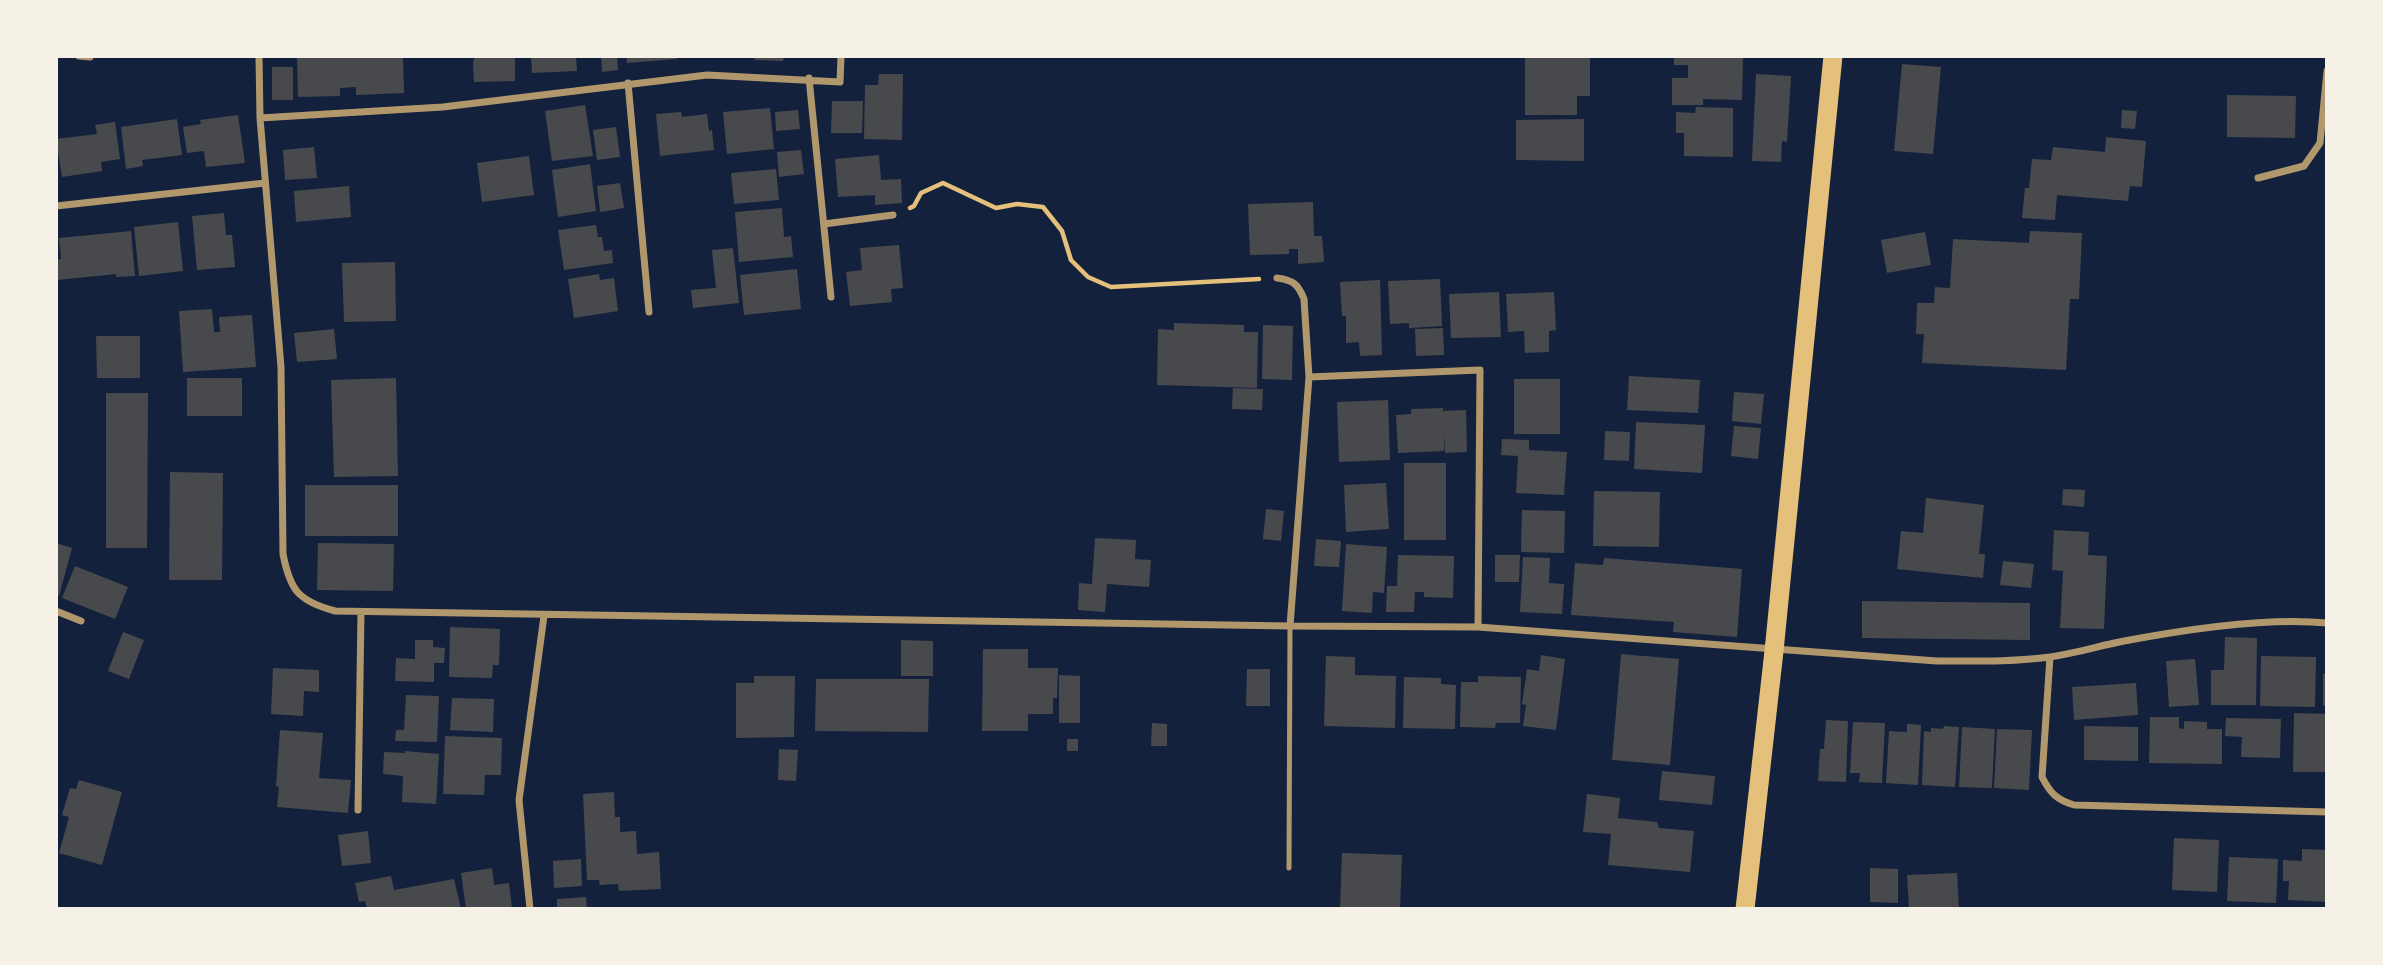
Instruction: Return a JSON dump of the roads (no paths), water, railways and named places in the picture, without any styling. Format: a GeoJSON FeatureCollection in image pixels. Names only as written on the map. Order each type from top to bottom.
{"type":"FeatureCollection","features":[{"type":"Feature","properties":{"kind":"highway"},"geometry":{"type":"LineString","coordinates":[[1745,909],[1774,651],[1833,56]]}},
{"type":"Feature","properties":{"kind":"street"},"geometry":{"type":"LineString","coordinates":[[79,56],[89,57]]}},
{"type":"Feature","properties":{"kind":"street"},"geometry":{"type":"LineString","coordinates":[[259,56],[260,118],[281,367],[282,554],[287,578],[300,595],[316,606],[361,613],[1478,627],[1774,651],[1994,662],[2050,657],[2126,640],[2205,629],[2262,624],[2327,623]]}},
{"type":"Feature","properties":{"kind":"street"},"geometry":{"type":"LineString","coordinates":[[260,118],[443,107],[707,75],[809,78],[840,82],[841,56]]}},
{"type":"Feature","properties":{"kind":"street"},"geometry":{"type":"LineString","coordinates":[[2258,178],[2304,166],[2320,143],[2327,71]]}},
{"type":"Feature","properties":{"kind":"street"},"geometry":{"type":"LineString","coordinates":[[809,78],[831,297]]}},
{"type":"Feature","properties":{"kind":"street"},"geometry":{"type":"LineString","coordinates":[[628,83],[649,312]]}},
{"type":"Feature","properties":{"kind":"street"},"geometry":{"type":"LineString","coordinates":[[56,205],[265,183]]}},
{"type":"Feature","properties":{"kind":"street"},"geometry":{"type":"LineString","coordinates":[[824,224],[893,215]]}},
{"type":"Feature","properties":{"kind":"street"},"geometry":{"type":"LineString","coordinates":[[1277,278],[1291,280],[1304,299],[1309,377],[1290,626]]}},
{"type":"Feature","properties":{"kind":"street"},"geometry":{"type":"LineString","coordinates":[[1309,377],[1480,370],[1478,627]]}},
{"type":"Feature","properties":{"kind":"street"},"geometry":{"type":"LineString","coordinates":[[56,611],[81,621]]}},
{"type":"Feature","properties":{"kind":"street"},"geometry":{"type":"LineString","coordinates":[[358,810],[361,613]]}},
{"type":"Feature","properties":{"kind":"street"},"geometry":{"type":"LineString","coordinates":[[530,909],[519,800],[544,616]]}},
{"type":"Feature","properties":{"kind":"street"},"geometry":{"type":"LineString","coordinates":[[2050,657],[2042,777],[2049,791],[2060,800],[2074,804],[2327,812]]}},
{"type":"Feature","properties":{"kind":"lane"},"geometry":{"type":"LineString","coordinates":[[1289,868],[1290,626]]}}]}
